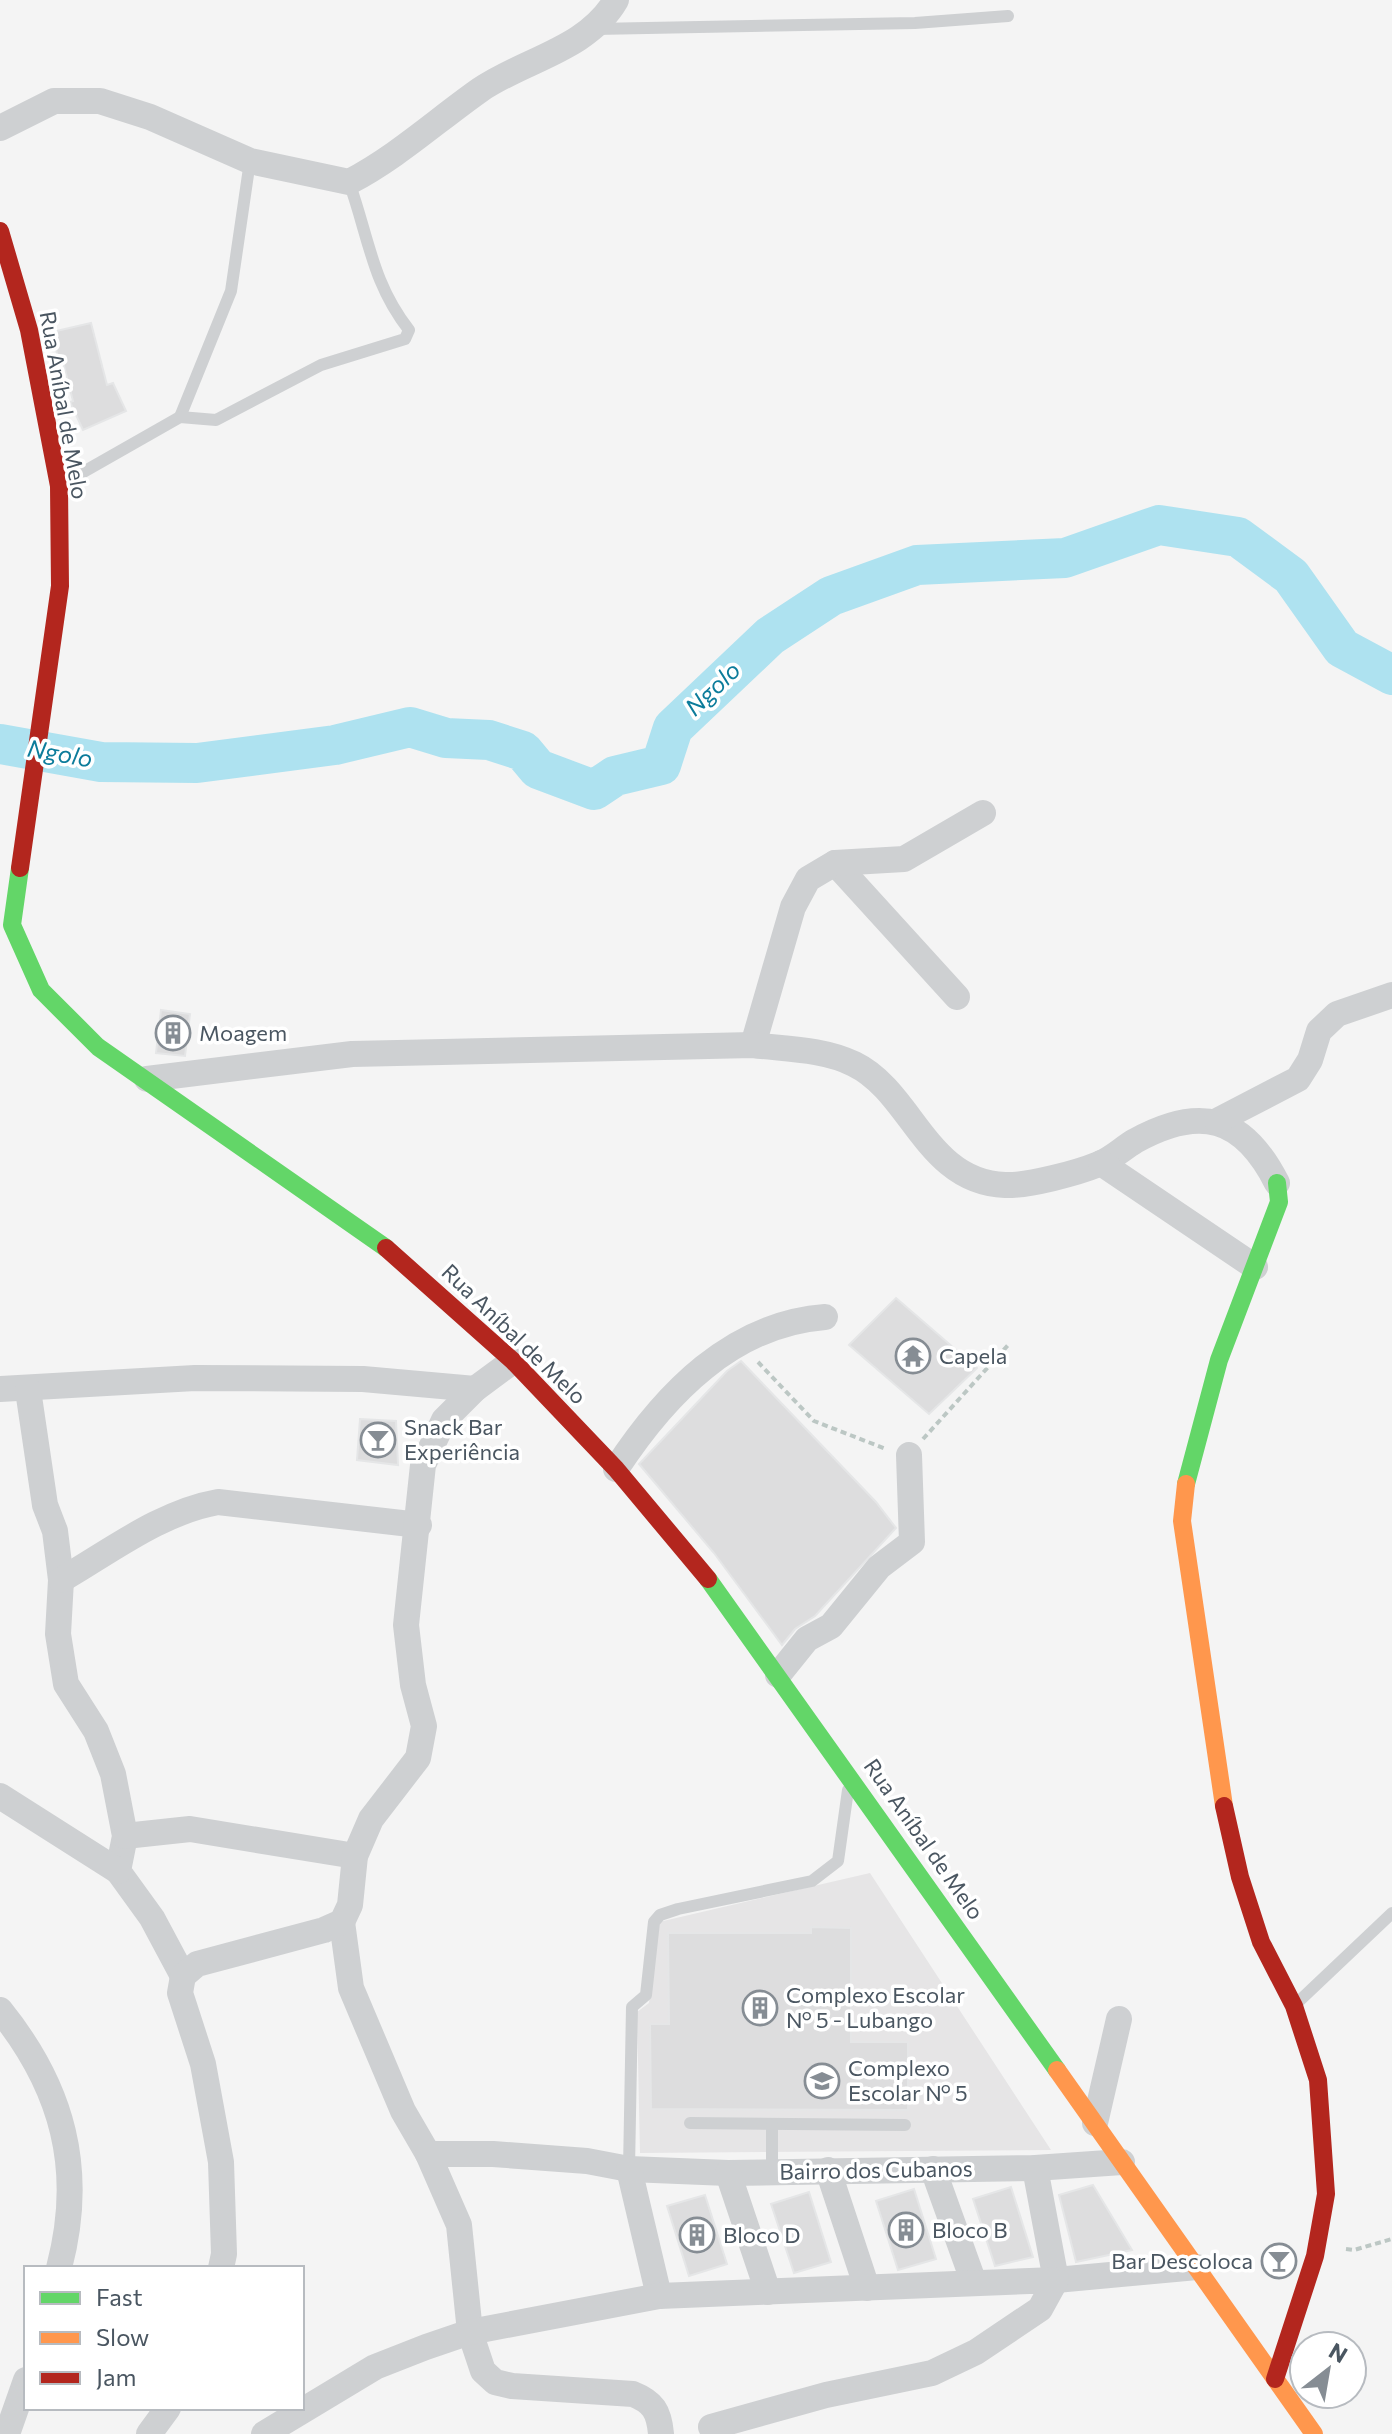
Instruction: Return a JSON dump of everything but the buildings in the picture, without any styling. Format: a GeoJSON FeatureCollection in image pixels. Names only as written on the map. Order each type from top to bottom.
{"type":"FeatureCollection","features":[{"type":"Feature","properties":{"kind":"street"},"geometry":{"type":"LineString","coordinates":[[0,128],[54,101],[100,101],[150,117],[250,161],[349,182],[387,162],[483,88],[595,29],[616,0]]}},
{"type":"Feature","properties":{"kind":"street","name":"Rua Aníbal de Melo"},"geometry":{"type":"LineString","coordinates":[[0,231],[29,330],[59,486],[60,586],[26,831],[6,931],[41,990],[98,1047],[401,1259],[513,1361],[616,1469],[697,1565],[778,1675],[1314,2434]]}},
{"type":"Feature","properties":{"kind":"street"},"geometry":{"type":"LineString","coordinates":[[753,1045],[793,907],[808,879],[835,863],[904,859],[983,813]]}},
{"type":"Feature","properties":{"kind":"street"},"geometry":{"type":"LineString","coordinates":[[835,863],[957,997]]}},
{"type":"Feature","properties":{"kind":"street"},"geometry":{"type":"LineString","coordinates":[[1217,1121],[1298,1079],[1310,1060],[1319,1031],[1337,1014],[1392,995]]}},
{"type":"Feature","properties":{"kind":"street"},"geometry":{"type":"LineString","coordinates":[[147,1079],[352,1054],[753,1045],[817,1053],[853,1063],[881,1082],[916,1131],[945,1159],[971,1178],[1006,1186],[1101,1163],[1162,1126],[1188,1119],[1217,1121],[1242,1135],[1264,1157],[1277,1183],[1279,1202],[1184,1483],[1182,1521],[1217,1774],[1240,1877],[1261,1942],[1294,2006],[1318,2080],[1326,2194],[1316,2249],[1275,2379]]}},
{"type":"Feature","properties":{"kind":"street"},"geometry":{"type":"LineString","coordinates":[[1101,1163],[1255,1267]]}},
{"type":"Feature","properties":{"kind":"street"},"geometry":{"type":"LineString","coordinates":[[616,1469],[664,1406],[693,1376],[724,1352],[790,1320],[825,1317]]}},
{"type":"Feature","properties":{"kind":"street"},"geometry":{"type":"LineString","coordinates":[[513,1361],[475,1389],[444,1420],[423,1465],[406,1625],[413,1685],[424,1726],[418,1758],[371,1819],[355,1856],[350,1905],[342,1922],[351,1988],[403,2111],[428,2154],[459,2225],[470,2332],[483,2371],[495,2382],[633,2394],[650,2401],[660,2417],[661,2434]]}},
{"type":"Feature","properties":{"kind":"street"},"geometry":{"type":"LineString","coordinates":[[0,1389],[28,1390],[195,1378],[363,1379],[475,1389]]}},
{"type":"Feature","properties":{"kind":"street"},"geometry":{"type":"LineString","coordinates":[[28,1390],[45,1505],[55,1531],[61,1580],[58,1634],[66,1684],[96,1731],[107,1760],[125,1836],[118,1871]]}},
{"type":"Feature","properties":{"kind":"street"},"geometry":{"type":"LineString","coordinates":[[778,1675],[807,1639],[831,1626],[879,1567],[912,1542],[909,1455]]}},
{"type":"Feature","properties":{"kind":"street"},"geometry":{"type":"LineString","coordinates":[[61,1580],[162,1520],[192,1506],[218,1502],[419,1525]]}},
{"type":"Feature","properties":{"kind":"street"},"geometry":{"type":"LineString","coordinates":[[0,1796],[63,1833],[118,1871],[152,1918],[183,1976],[180,1993],[203,2064],[221,2162],[224,2254],[221,2266]]}},
{"type":"Feature","properties":{"kind":"street"},"geometry":{"type":"LineString","coordinates":[[125,1836],[190,1829],[355,1856]]}},
{"type":"Feature","properties":{"kind":"street"},"geometry":{"type":"LineString","coordinates":[[183,1976],[197,1964],[324,1930],[342,1922]]}},
{"type":"Feature","properties":{"kind":"street"},"geometry":{"type":"LineString","coordinates":[[0,2010],[30,2047],[66,2133],[71,2224],[60,2266]]}},
{"type":"Feature","properties":{"kind":"street"},"geometry":{"type":"LineString","coordinates":[[1095,2123],[1119,2019]]}},
{"type":"Feature","properties":{"kind":"street","name":"Bairro dos Cubanos"},"geometry":{"type":"LineString","coordinates":[[428,2154],[493,2154],[587,2161],[629,2169],[728,2173],[1035,2168],[1122,2162]]}},
{"type":"Feature","properties":{"kind":"street"},"geometry":{"type":"LineString","coordinates":[[711,2427],[826,2395],[932,2373],[976,2352],[1040,2309],[1056,2280],[1035,2168]]}},
{"type":"Feature","properties":{"kind":"street"},"geometry":{"type":"LineString","coordinates":[[629,2169],[659,2296]]}},
{"type":"Feature","properties":{"kind":"street"},"geometry":{"type":"LineString","coordinates":[[933,2169],[974,2283]]}},
{"type":"Feature","properties":{"kind":"street"},"geometry":{"type":"LineString","coordinates":[[828,2170],[867,2288]]}},
{"type":"Feature","properties":{"kind":"street"},"geometry":{"type":"LineString","coordinates":[[728,2173],[768,2292]]}},
{"type":"Feature","properties":{"kind":"street"},"geometry":{"type":"LineString","coordinates":[[304,2410],[375,2367],[470,2332],[659,2296],[1056,2280],[1197,2267]]}},
{"type":"Feature","properties":{"kind":"street"},"geometry":{"type":"LineString","coordinates":[[7,2434],[24,2386]]}},
{"type":"Feature","properties":{"kind":"street"},"geometry":{"type":"LineString","coordinates":[[149,2434],[167,2410]]}},
{"type":"Feature","properties":{"kind":"street"},"geometry":{"type":"LineString","coordinates":[[264,2434],[304,2410]]}},
{"type":"Feature","properties":{"kind":"lane"},"geometry":{"type":"LineString","coordinates":[[595,29],[915,23],[1008,16]]}},
{"type":"Feature","properties":{"kind":"lane"},"geometry":{"type":"LineString","coordinates":[[180,417],[231,291],[250,161]]}},
{"type":"Feature","properties":{"kind":"lane"},"geometry":{"type":"LineString","coordinates":[[59,486],[180,417],[216,420],[321,365],[405,339],[409,330],[394,311],[374,274],[367,234],[349,182]]}},
{"type":"Feature","properties":{"kind":"lane"},"geometry":{"type":"LineString","coordinates":[[629,2169],[632,2007],[646,1995],[654,1922],[660,1915],[678,1909],[812,1881],[838,1861],[849,1776]]}},
{"type":"Feature","properties":{"kind":"lane"},"geometry":{"type":"LineString","coordinates":[[1294,2006],[1392,1913]]}},
{"type":"Feature","properties":{"kind":"lane"},"geometry":{"type":"LineString","coordinates":[[690,2123],[905,2125]]}},
{"type":"Feature","properties":{"kind":"lane"},"geometry":{"type":"LineString","coordinates":[[772,2125],[772,2172]]}},
{"type":"Feature","properties":{"kind":"path"},"geometry":{"type":"LineString","coordinates":[[751,1354],[814,1421],[866,1443],[909,1455],[1009,1344]]}},
{"type":"Feature","properties":{"kind":"path"},"geometry":{"type":"LineString","coordinates":[[1316,2249],[1354,2250],[1392,2239]]}},
{"type":"Feature","properties":{"kind":"shaded area","name":"Complexo Escolar Nº 5"},"geometry":{"type":"Polygon","coordinates":[[[870,1873],[1051,2150],[640,2153],[637,2012],[649,2003],[659,1922],[870,1873]]]}},
{"type":"Feature","properties":{"kind":"waterway","name":"Ngolo"},"geometry":{"type":"LineString","coordinates":[[0,744],[101,762],[197,763],[335,745],[410,727],[446,738],[489,740],[523,751],[538,769],[594,790],[615,776],[661,765],[673,728],[770,636],[831,596],[917,565],[1065,558],[1159,525],[1238,537],[1291,576],[1342,648],[1392,675]]}},
{"type":"Feature","properties":{"kind":"traffic: fast"},"geometry":{"type":"LineString","coordinates":[[20,868],[12,925],[41,990],[98,1047],[386,1248]]}},
{"type":"Feature","properties":{"kind":"traffic: fast"},"geometry":{"type":"LineString","coordinates":[[1186,1484],[1219,1360],[1279,1202],[1277,1183]]}},
{"type":"Feature","properties":{"kind":"traffic: fast"},"geometry":{"type":"LineString","coordinates":[[708,1579],[1057,2070]]}},
{"type":"Feature","properties":{"kind":"traffic: slow"},"geometry":{"type":"LineString","coordinates":[[1186,1484],[1182,1521],[1224,1806]]}},
{"type":"Feature","properties":{"kind":"traffic: slow"},"geometry":{"type":"LineString","coordinates":[[1057,2070],[1314,2434]]}},
{"type":"Feature","properties":{"kind":"traffic: jam"},"geometry":{"type":"LineString","coordinates":[[0,231],[29,330],[59,486],[60,586],[20,868]]}},
{"type":"Feature","properties":{"kind":"traffic: jam"},"geometry":{"type":"LineString","coordinates":[[386,1248],[513,1361],[616,1469],[708,1579]]}},
{"type":"Feature","properties":{"kind":"traffic: jam"},"geometry":{"type":"LineString","coordinates":[[1224,1806],[1240,1877],[1261,1942],[1294,2006],[1318,2080],[1326,2194],[1315,2256],[1275,2379]]}},
{"type":"Feature","properties":{"kind":"place","name":"Moagem"},"geometry":{"type":"Point","coordinates":[173,1033]}},
{"type":"Feature","properties":{"kind":"place","name":"Capela"},"geometry":{"type":"Point","coordinates":[913,1356]}},
{"type":"Feature","properties":{"kind":"place","name":"Snack Bar Experiência"},"geometry":{"type":"Point","coordinates":[378,1440]}},
{"type":"Feature","properties":{"kind":"place","name":"Complexo Escolar Nº 5 - Lubango"},"geometry":{"type":"Point","coordinates":[760,2008]}},
{"type":"Feature","properties":{"kind":"place","name":"Complexo Escolar Nº 5"},"geometry":{"type":"Point","coordinates":[822,2081]}},
{"type":"Feature","properties":{"kind":"place","name":"Bloco B"},"geometry":{"type":"Point","coordinates":[906,2230]}},
{"type":"Feature","properties":{"kind":"place","name":"Bloco D"},"geometry":{"type":"Point","coordinates":[697,2235]}},
{"type":"Feature","properties":{"kind":"place","name":"Bar Descoloca"},"geometry":{"type":"Point","coordinates":[1279,2261]}}]}
